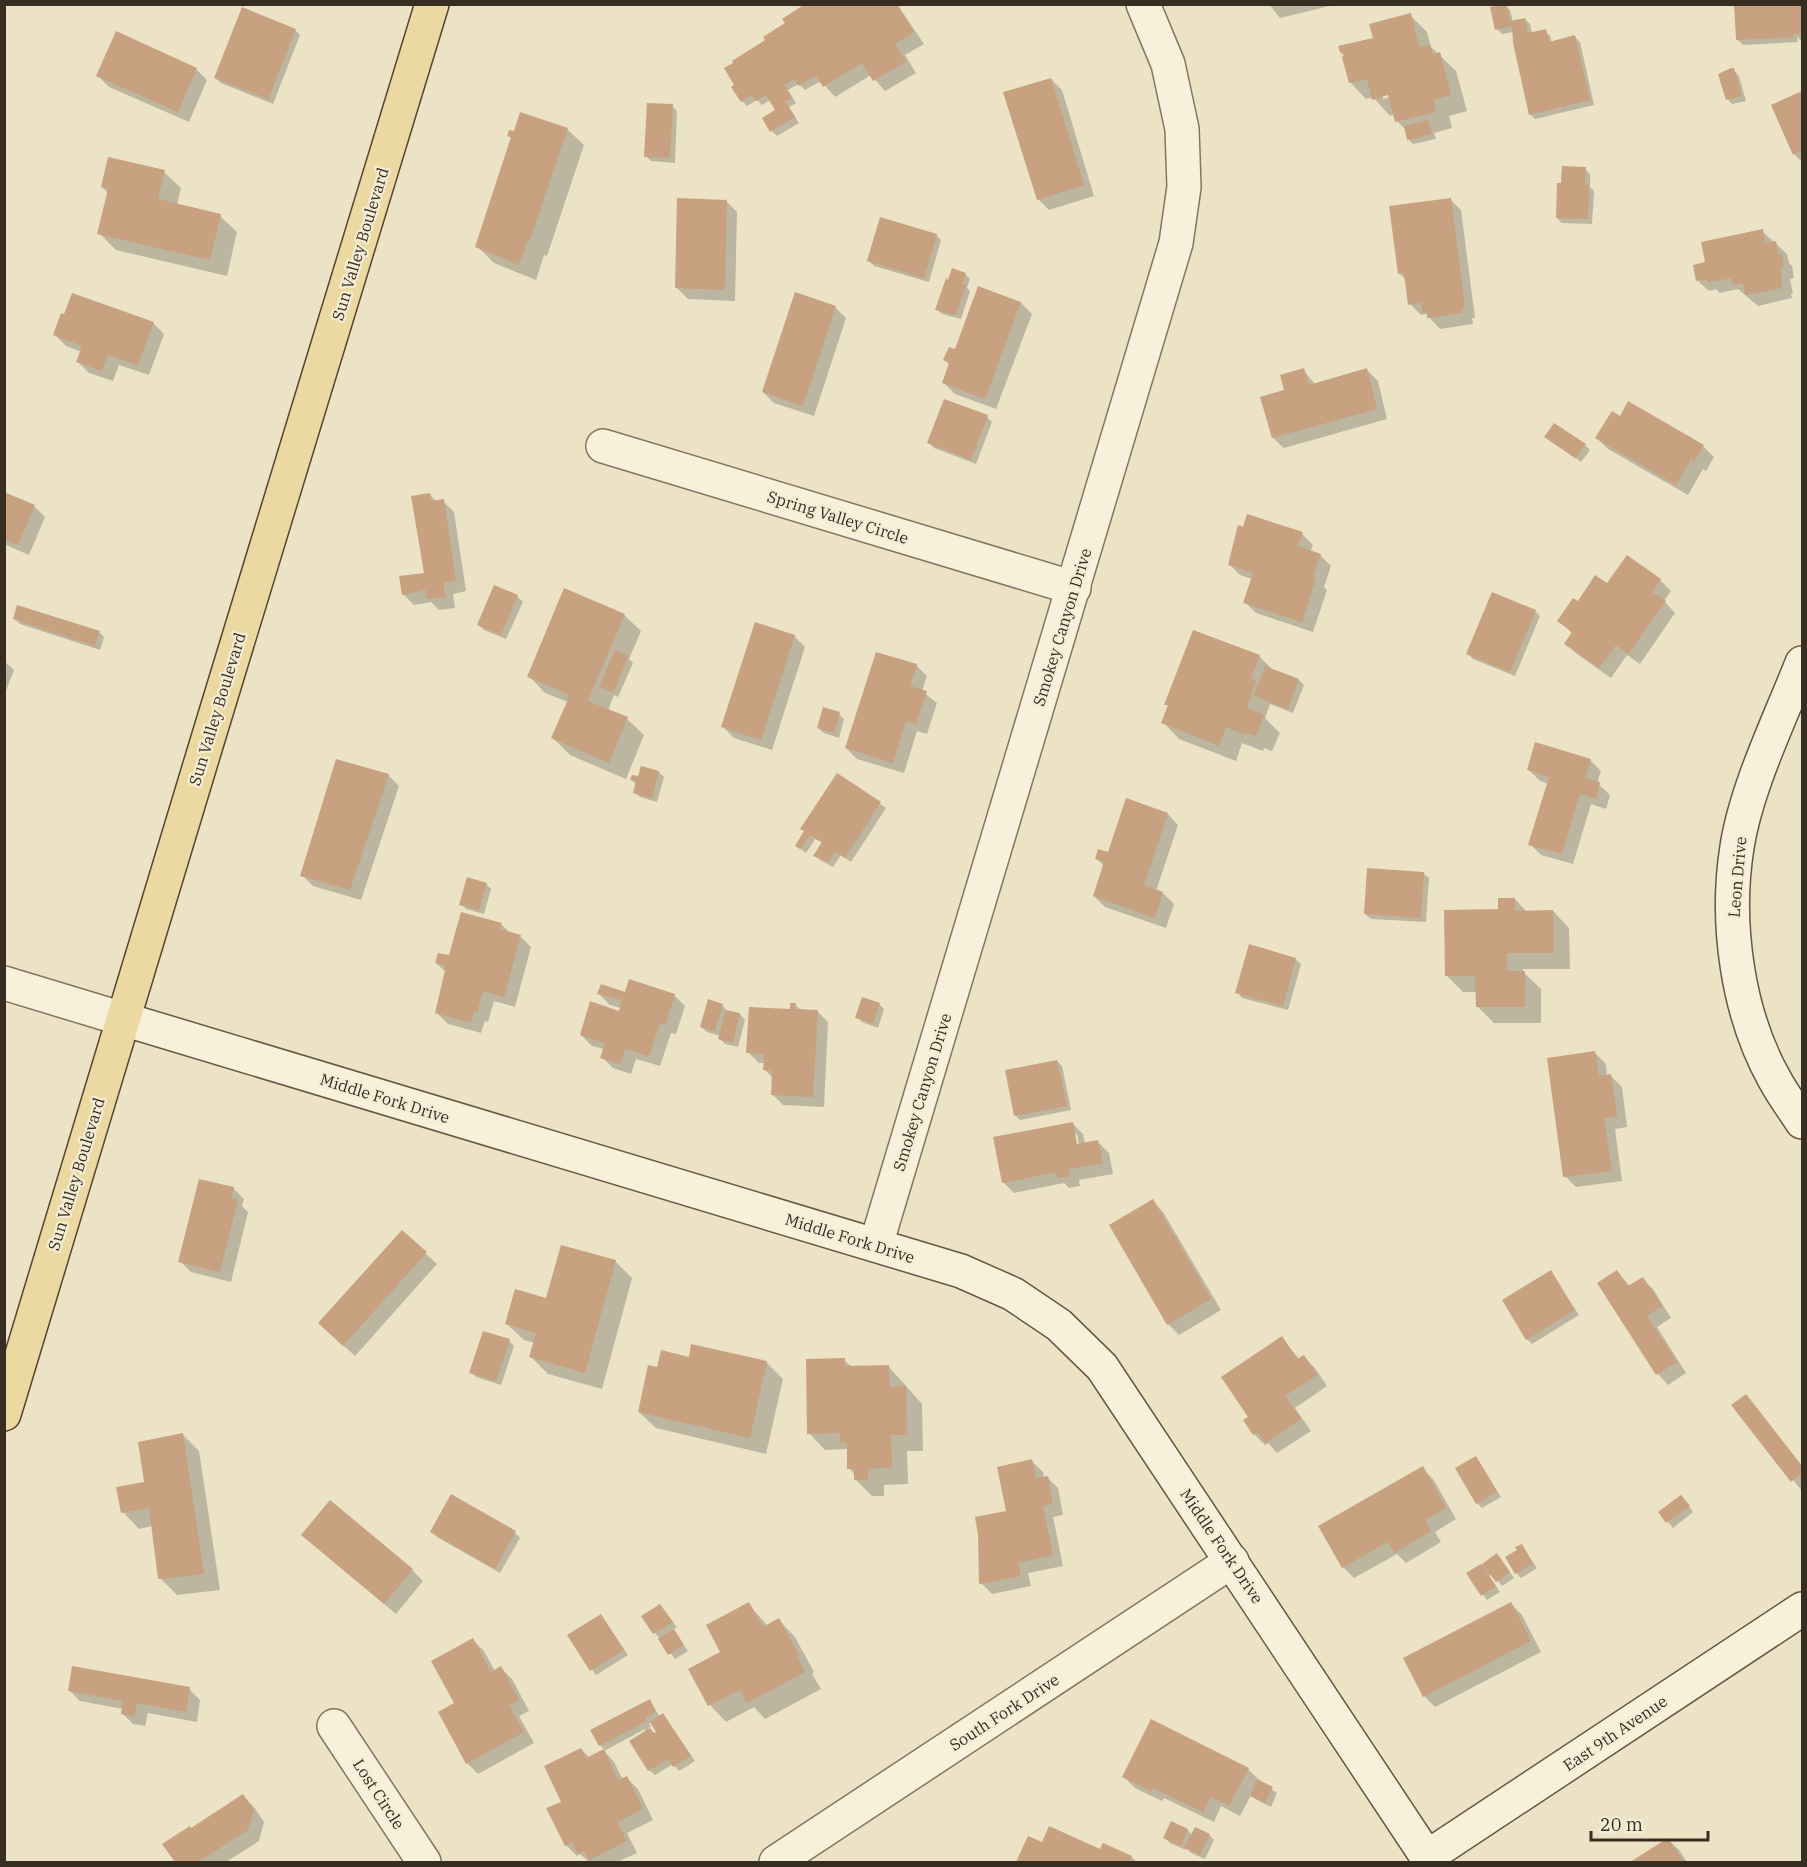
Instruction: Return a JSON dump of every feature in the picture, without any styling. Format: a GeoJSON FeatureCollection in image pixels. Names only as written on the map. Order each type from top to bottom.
{"type":"FeatureCollection","features":[{"type":"Feature","properties":{"kind":"main road","name":"Sun Valley Boulevard"},"geometry":{"type":"LineString","coordinates":[[4,1414],[432,4]]}},
{"type":"Feature","properties":{"kind":"street","name":"Smokey Canyon Drive"},"geometry":{"type":"LineString","coordinates":[[876,1245],[1176,243],[1184,187],[1182,129],[1168,64],[1143,4]]}},
{"type":"Feature","properties":{"kind":"street","name":"Spring Valley Circle"},"geometry":{"type":"LineString","coordinates":[[603,446],[1074,588]]}},
{"type":"Feature","properties":{"kind":"street","name":"Leon Drive"},"geometry":{"type":"LineString","coordinates":[[1803,663],[1751,791],[1737,846],[1731,907],[1737,970],[1751,1025],[1774,1079],[1803,1122]]}},
{"type":"Feature","properties":{"kind":"street","name":"Middle Fork Drive"},"geometry":{"type":"LineString","coordinates":[[4,983],[961,1271],[1014,1294],[1059,1325],[1102,1367],[1429,1860]]}},
{"type":"Feature","properties":{"kind":"street","name":"South Fork Drive"},"geometry":{"type":"LineString","coordinates":[[776,1863],[1232,1561]]}},
{"type":"Feature","properties":{"kind":"street","name":"East 9th Avenue"},"geometry":{"type":"LineString","coordinates":[[1429,1860],[1803,1609]]}},
{"type":"Feature","properties":{"kind":"street","name":"Lost Circle"},"geometry":{"type":"LineString","coordinates":[[334,1726],[424,1863]]}},
{"type":"Feature","properties":{"kind":"building"},"geometry":{"type":"Polygon","coordinates":[[[805,4],[897,4],[914,32],[895,44],[906,62],[873,81],[862,63],[823,87],[816,76],[799,86],[794,79],[784,85],[792,98],[785,101],[795,117],[770,132],[762,118],[775,110],[766,95],[756,101],[752,95],[741,102],[731,87],[734,85],[724,68],[765,40],[763,37],[785,23],[782,19],[805,4]]]}},
{"type":"Feature","properties":{"kind":"building"},"geometry":{"type":"Polygon","coordinates":[[[1506,4],[1510,21],[1525,18],[1528,33],[1546,29],[1549,42],[1575,35],[1590,100],[1529,115],[1513,43],[1512,26],[1495,30],[1490,7],[1506,4]]]}},
{"type":"Feature","properties":{"kind":"building"},"geometry":{"type":"Polygon","coordinates":[[[1734,4],[1802,4],[1802,34],[1793,34],[1793,37],[1736,40],[1734,4]]]}},
{"type":"Feature","properties":{"kind":"building"},"geometry":{"type":"Polygon","coordinates":[[[242,7],[296,29],[268,99],[214,78],[242,7]]]}},
{"type":"Feature","properties":{"kind":"building"},"geometry":{"type":"Polygon","coordinates":[[[1411,13],[1419,47],[1430,45],[1433,54],[1440,52],[1451,95],[1433,100],[1436,112],[1395,122],[1388,95],[1372,100],[1367,79],[1349,83],[1342,57],[1344,55],[1338,46],[1373,38],[1369,24],[1411,13]]]}},
{"type":"Feature","properties":{"kind":"building"},"geometry":{"type":"Polygon","coordinates":[[[116,31],[197,68],[178,112],[96,76],[116,31]]]}},
{"type":"Feature","properties":{"kind":"building"},"geometry":{"type":"Polygon","coordinates":[[[1734,68],[1742,96],[1726,100],[1718,74],[1734,68]]]}},
{"type":"Feature","properties":{"kind":"building"},"geometry":{"type":"Polygon","coordinates":[[[1051,78],[1084,185],[1037,200],[1003,92],[1051,78]]]}},
{"type":"Feature","properties":{"kind":"building"},"geometry":{"type":"Polygon","coordinates":[[[1802,91],[1802,150],[1793,155],[1771,105],[1802,91]]]}},
{"type":"Feature","properties":{"kind":"building"},"geometry":{"type":"Polygon","coordinates":[[[647,103],[673,104],[670,158],[644,157],[647,103]]]}},
{"type":"Feature","properties":{"kind":"building"},"geometry":{"type":"Polygon","coordinates":[[[520,112],[568,128],[530,240],[528,240],[519,265],[475,247],[511,137],[507,136],[509,130],[514,131],[520,112]]]}},
{"type":"Feature","properties":{"kind":"building"},"geometry":{"type":"Polygon","coordinates":[[[1428,120],[1432,134],[1407,140],[1404,126],[1428,120]]]}},
{"type":"Feature","properties":{"kind":"building"},"geometry":{"type":"Polygon","coordinates":[[[108,157],[165,170],[158,199],[221,214],[210,260],[97,234],[108,189],[101,187],[108,157]]]}},
{"type":"Feature","properties":{"kind":"building"},"geometry":{"type":"Polygon","coordinates":[[[1562,166],[1586,167],[1585,184],[1589,185],[1588,219],[1556,218],[1557,183],[1561,183],[1562,166]]]}},
{"type":"Feature","properties":{"kind":"building"},"geometry":{"type":"Polygon","coordinates":[[[677,198],[727,200],[725,290],[675,288],[677,198]]]}},
{"type":"Feature","properties":{"kind":"building"},"geometry":{"type":"Polygon","coordinates":[[[1451,198],[1465,307],[1462,308],[1463,313],[1427,318],[1427,312],[1422,312],[1421,302],[1408,305],[1404,273],[1398,274],[1389,206],[1451,198]]]}},
{"type":"Feature","properties":{"kind":"building"},"geometry":{"type":"Polygon","coordinates":[[[880,217],[937,234],[924,278],[867,261],[880,217]]]}},
{"type":"Feature","properties":{"kind":"building"},"geometry":{"type":"Polygon","coordinates":[[[1763,229],[1765,243],[1776,241],[1779,255],[1782,254],[1784,267],[1780,268],[1782,288],[1745,295],[1743,283],[1732,285],[1731,278],[1707,283],[1707,279],[1696,281],[1693,265],[1705,262],[1701,242],[1763,229]]]}},
{"type":"Feature","properties":{"kind":"building"},"geometry":{"type":"Polygon","coordinates":[[[952,268],[966,273],[962,284],[966,285],[956,315],[935,310],[946,278],[948,280],[952,268]]]}},
{"type":"Feature","properties":{"kind":"building"},"geometry":{"type":"Polygon","coordinates":[[[978,286],[1021,302],[985,399],[942,383],[949,363],[943,360],[949,347],[955,349],[978,286]]]}},
{"type":"Feature","properties":{"kind":"building"},"geometry":{"type":"Polygon","coordinates":[[[795,292],[836,306],[803,406],[762,392],[795,292]]]}},
{"type":"Feature","properties":{"kind":"building"},"geometry":{"type":"Polygon","coordinates":[[[72,293],[154,322],[138,365],[108,355],[102,371],[76,362],[82,346],[53,335],[72,293]]]}},
{"type":"Feature","properties":{"kind":"building"},"geometry":{"type":"Polygon","coordinates":[[[1304,368],[1309,385],[1367,368],[1377,409],[1272,438],[1260,397],[1284,390],[1280,375],[1304,368]]]}},
{"type":"Feature","properties":{"kind":"building"},"geometry":{"type":"Polygon","coordinates":[[[944,399],[988,415],[971,460],[927,443],[944,399]]]}},
{"type":"Feature","properties":{"kind":"building"},"geometry":{"type":"Polygon","coordinates":[[[1628,401],[1704,445],[1694,461],[1691,459],[1676,485],[1595,438],[1612,411],[1620,416],[1628,401]]]}},
{"type":"Feature","properties":{"kind":"building"},"geometry":{"type":"Polygon","coordinates":[[[1554,423],[1586,444],[1575,458],[1544,437],[1554,423]]]}},
{"type":"Feature","properties":{"kind":"building"},"geometry":{"type":"Polygon","coordinates":[[[4,492],[35,505],[18,545],[4,539],[4,492]]]}},
{"type":"Feature","properties":{"kind":"building"},"geometry":{"type":"Polygon","coordinates":[[[430,493],[432,501],[444,499],[456,581],[443,583],[445,597],[427,599],[426,590],[402,595],[399,576],[424,573],[411,496],[430,493]]]}},
{"type":"Feature","properties":{"kind":"building"},"geometry":{"type":"Polygon","coordinates":[[[1247,514],[1303,532],[1298,546],[1321,554],[1302,622],[1243,603],[1253,573],[1228,565],[1238,525],[1243,527],[1247,514]]]}},
{"type":"Feature","properties":{"kind":"building"},"geometry":{"type":"Polygon","coordinates":[[[1627,555],[1661,579],[1652,592],[1666,601],[1628,654],[1616,645],[1599,668],[1564,644],[1572,632],[1557,621],[1573,598],[1578,601],[1595,575],[1607,583],[1627,555]]]}},
{"type":"Feature","properties":{"kind":"building"},"geometry":{"type":"Polygon","coordinates":[[[494,585],[518,595],[501,635],[477,625],[494,585]]]}},
{"type":"Feature","properties":{"kind":"building"},"geometry":{"type":"Polygon","coordinates":[[[564,588],[625,614],[588,701],[628,717],[609,763],[551,738],[570,695],[527,677],[564,588]]]}},
{"type":"Feature","properties":{"kind":"building"},"geometry":{"type":"Polygon","coordinates":[[[1492,592],[1536,610],[1510,672],[1466,654],[1492,592]]]}},
{"type":"Feature","properties":{"kind":"building"},"geometry":{"type":"Polygon","coordinates":[[[17,605],[100,631],[95,646],[13,619],[17,605]]]}},
{"type":"Feature","properties":{"kind":"building"},"geometry":{"type":"Polygon","coordinates":[[[755,622],[795,635],[761,740],[721,727],[755,622]]]}},
{"type":"Feature","properties":{"kind":"building"},"geometry":{"type":"Polygon","coordinates":[[[1193,630],[1260,655],[1251,679],[1256,681],[1247,707],[1264,715],[1256,736],[1247,733],[1246,735],[1226,727],[1219,746],[1161,723],[1168,705],[1164,705],[1193,630]]]}},
{"type":"Feature","properties":{"kind":"building"},"geometry":{"type":"Polygon","coordinates":[[[615,650],[629,656],[613,693],[599,687],[615,650]]]}},
{"type":"Feature","properties":{"kind":"building"},"geometry":{"type":"Polygon","coordinates":[[[876,652],[917,664],[910,686],[927,691],[916,724],[906,721],[893,763],[845,748],[876,652]]]}},
{"type":"Feature","properties":{"kind":"building"},"geometry":{"type":"Polygon","coordinates":[[[1265,666],[1299,679],[1288,709],[1254,696],[1265,666]]]}},
{"type":"Feature","properties":{"kind":"building"},"geometry":{"type":"Polygon","coordinates":[[[823,707],[840,712],[834,733],[817,728],[823,707]]]}},
{"type":"Feature","properties":{"kind":"building"},"geometry":{"type":"Polygon","coordinates":[[[1535,742],[1591,759],[1585,778],[1600,782],[1596,799],[1580,794],[1562,854],[1528,845],[1549,777],[1527,770],[1535,742]]]}},
{"type":"Feature","properties":{"kind":"building"},"geometry":{"type":"Polygon","coordinates":[[[336,759],[389,774],[350,890],[300,876],[336,759]]]}},
{"type":"Feature","properties":{"kind":"building"},"geometry":{"type":"Polygon","coordinates":[[[641,766],[659,771],[652,798],[633,793],[636,781],[630,780],[632,775],[638,776],[641,766]]]}},
{"type":"Feature","properties":{"kind":"building"},"geometry":{"type":"Polygon","coordinates":[[[837,773],[881,802],[845,858],[835,852],[828,862],[813,856],[822,842],[810,835],[800,849],[795,846],[804,831],[800,829],[837,773]]]}},
{"type":"Feature","properties":{"kind":"building"},"geometry":{"type":"Polygon","coordinates":[[[1126,798],[1168,813],[1144,885],[1163,892],[1155,918],[1093,896],[1104,862],[1095,859],[1098,849],[1108,852],[1126,798]]]}},
{"type":"Feature","properties":{"kind":"building"},"geometry":{"type":"Polygon","coordinates":[[[1367,868],[1424,872],[1421,918],[1364,914],[1367,868]]]}},
{"type":"Feature","properties":{"kind":"building"},"geometry":{"type":"Polygon","coordinates":[[[467,877],[487,883],[479,910],[459,905],[467,877]]]}},
{"type":"Feature","properties":{"kind":"building"},"geometry":{"type":"Polygon","coordinates":[[[1498,898],[1515,898],[1515,911],[1553,910],[1554,953],[1507,953],[1507,971],[1525,971],[1525,1007],[1476,1007],[1475,976],[1445,976],[1444,910],[1498,909],[1498,898]]]}},
{"type":"Feature","properties":{"kind":"building"},"geometry":{"type":"Polygon","coordinates":[[[461,912],[502,923],[500,929],[521,935],[504,997],[483,991],[471,1023],[435,1013],[446,966],[435,963],[438,953],[449,955],[461,912]]]}},
{"type":"Feature","properties":{"kind":"building"},"geometry":{"type":"Polygon","coordinates":[[[1249,944],[1296,958],[1283,1006],[1235,993],[1249,944]]]}},
{"type":"Feature","properties":{"kind":"building"},"geometry":{"type":"Polygon","coordinates":[[[629,979],[675,994],[666,1024],[660,1023],[649,1056],[625,1049],[620,1064],[600,1058],[605,1043],[580,1035],[590,1001],[619,1011],[622,1000],[597,994],[601,984],[625,992],[629,979]]]}},
{"type":"Feature","properties":{"kind":"building"},"geometry":{"type":"Polygon","coordinates":[[[862,997],[880,1003],[873,1023],[855,1018],[862,997]]]}},
{"type":"Feature","properties":{"kind":"building"},"geometry":{"type":"Polygon","coordinates":[[[708,999],[723,1004],[715,1031],[700,1027],[708,999]]]}},
{"type":"Feature","properties":{"kind":"building"},"geometry":{"type":"Polygon","coordinates":[[[790,1003],[796,1003],[795,1009],[818,1010],[813,1097],[771,1095],[772,1071],[763,1070],[764,1054],[746,1053],[749,1007],[790,1009],[790,1003]]]}},
{"type":"Feature","properties":{"kind":"building"},"geometry":{"type":"Polygon","coordinates":[[[726,1010],[740,1013],[733,1043],[718,1039],[726,1010]]]}},
{"type":"Feature","properties":{"kind":"building"},"geometry":{"type":"Polygon","coordinates":[[[1595,1051],[1599,1076],[1611,1074],[1617,1116],[1604,1118],[1612,1171],[1563,1177],[1547,1058],[1595,1051]]]}},
{"type":"Feature","properties":{"kind":"building"},"geometry":{"type":"Polygon","coordinates":[[[1057,1060],[1067,1106],[1014,1116],[1005,1070],[1057,1060]]]}},
{"type":"Feature","properties":{"kind":"building"},"geometry":{"type":"Polygon","coordinates":[[[1073,1122],[1077,1144],[1098,1140],[1103,1163],[1069,1169],[1070,1176],[1057,1178],[1056,1172],[1002,1183],[993,1137],[1073,1122]]]}},
{"type":"Feature","properties":{"kind":"building"},"geometry":{"type":"Polygon","coordinates":[[[199,1179],[234,1187],[231,1198],[238,1200],[220,1272],[178,1262],[199,1179]]]}},
{"type":"Feature","properties":{"kind":"building"},"geometry":{"type":"Polygon","coordinates":[[[1153,1199],[1211,1299],[1167,1325],[1109,1225],[1153,1199]]]}},
{"type":"Feature","properties":{"kind":"building"},"geometry":{"type":"Polygon","coordinates":[[[402,1230],[427,1252],[343,1346],[318,1323],[402,1230]]]}},
{"type":"Feature","properties":{"kind":"building"},"geometry":{"type":"Polygon","coordinates":[[[561,1245],[616,1260],[585,1373],[529,1357],[536,1333],[505,1324],[515,1289],[546,1298],[561,1245]]]}},
{"type":"Feature","properties":{"kind":"building"},"geometry":{"type":"Polygon","coordinates":[[[1551,1270],[1575,1310],[1526,1340],[1502,1300],[1551,1270]]]}},
{"type":"Feature","properties":{"kind":"building"},"geometry":{"type":"Polygon","coordinates":[[[1617,1270],[1628,1286],[1643,1277],[1662,1306],[1647,1316],[1677,1362],[1656,1375],[1597,1283],[1617,1270]]]}},
{"type":"Feature","properties":{"kind":"building"},"geometry":{"type":"Polygon","coordinates":[[[483,1331],[510,1339],[496,1381],[469,1373],[483,1331]]]}},
{"type":"Feature","properties":{"kind":"building"},"geometry":{"type":"Polygon","coordinates":[[[1282,1336],[1297,1359],[1304,1355],[1317,1375],[1285,1396],[1301,1419],[1265,1443],[1258,1432],[1253,1435],[1243,1420],[1248,1417],[1221,1377],[1282,1336]]]}},
{"type":"Feature","properties":{"kind":"building"},"geometry":{"type":"Polygon","coordinates":[[[691,1344],[767,1361],[750,1438],[638,1412],[648,1365],[657,1367],[661,1350],[689,1357],[691,1344]]]}},
{"type":"Feature","properties":{"kind":"building"},"geometry":{"type":"Polygon","coordinates":[[[845,1358],[845,1366],[889,1365],[890,1387],[906,1386],[907,1435],[891,1435],[892,1468],[868,1469],[868,1480],[854,1480],[854,1469],[847,1469],[847,1443],[840,1443],[840,1433],[807,1434],[806,1359],[845,1358]]]}},
{"type":"Feature","properties":{"kind":"building"},"geometry":{"type":"Polygon","coordinates":[[[1746,1394],[1802,1466],[1802,1473],[1791,1482],[1731,1405],[1746,1394]]]}},
{"type":"Feature","properties":{"kind":"building"},"geometry":{"type":"Polygon","coordinates":[[[183,1433],[204,1574],[158,1579],[149,1508],[121,1513],[116,1487],[144,1482],[138,1442],[183,1433]]]}},
{"type":"Feature","properties":{"kind":"building"},"geometry":{"type":"Polygon","coordinates":[[[1476,1456],[1497,1491],[1476,1504],[1455,1468],[1476,1456]]]}},
{"type":"Feature","properties":{"kind":"building"},"geometry":{"type":"Polygon","coordinates":[[[1032,1459],[1036,1478],[1048,1476],[1053,1504],[1043,1506],[1053,1555],[1018,1563],[1021,1576],[979,1584],[978,1535],[975,1517],[1006,1511],[997,1467],[1032,1459]]]}},
{"type":"Feature","properties":{"kind":"building"},"geometry":{"type":"Polygon","coordinates":[[[1423,1466],[1446,1508],[1425,1520],[1431,1531],[1394,1553],[1388,1542],[1342,1568],[1318,1526],[1423,1466]]]}},
{"type":"Feature","properties":{"kind":"building"},"geometry":{"type":"Polygon","coordinates":[[[451,1494],[516,1531],[495,1569],[430,1532],[451,1494]]]}},
{"type":"Feature","properties":{"kind":"building"},"geometry":{"type":"Polygon","coordinates":[[[1681,1495],[1690,1506],[1666,1523],[1658,1512],[1681,1495]]]}},
{"type":"Feature","properties":{"kind":"building"},"geometry":{"type":"Polygon","coordinates":[[[330,1500],[413,1569],[384,1604],[301,1535],[330,1500]]]}},
{"type":"Feature","properties":{"kind":"building"},"geometry":{"type":"Polygon","coordinates":[[[1522,1544],[1533,1563],[1515,1574],[1505,1557],[1517,1550],[1515,1547],[1522,1544]]]}},
{"type":"Feature","properties":{"kind":"building"},"geometry":{"type":"Polygon","coordinates":[[[1497,1553],[1510,1572],[1496,1582],[1482,1564],[1497,1553]]]}},
{"type":"Feature","properties":{"kind":"building"},"geometry":{"type":"Polygon","coordinates":[[[1481,1564],[1496,1586],[1481,1596],[1466,1573],[1481,1564]]]}},
{"type":"Feature","properties":{"kind":"building"},"geometry":{"type":"Polygon","coordinates":[[[749,1602],[763,1627],[779,1618],[799,1655],[797,1657],[805,1672],[747,1703],[740,1690],[708,1706],[688,1669],[720,1652],[706,1625],[749,1602]]]}},
{"type":"Feature","properties":{"kind":"building"},"geometry":{"type":"Polygon","coordinates":[[[1511,1602],[1531,1641],[1423,1697],[1403,1658],[1511,1602]]]}},
{"type":"Feature","properties":{"kind":"building"},"geometry":{"type":"Polygon","coordinates":[[[660,1604],[673,1622],[653,1634],[641,1616],[660,1604]]]}},
{"type":"Feature","properties":{"kind":"building"},"geometry":{"type":"Polygon","coordinates":[[[601,1614],[624,1650],[590,1671],[567,1635],[601,1614]]]}},
{"type":"Feature","properties":{"kind":"building"},"geometry":{"type":"Polygon","coordinates":[[[674,1629],[684,1645],[668,1655],[658,1639],[674,1629]]]}},
{"type":"Feature","properties":{"kind":"building"},"geometry":{"type":"Polygon","coordinates":[[[473,1638],[491,1672],[501,1666],[519,1700],[509,1705],[524,1732],[466,1764],[438,1712],[454,1703],[431,1661],[473,1638]]]}},
{"type":"Feature","properties":{"kind":"building"},"geometry":{"type":"Polygon","coordinates":[[[72,1666],[190,1687],[186,1712],[137,1703],[135,1716],[121,1714],[123,1701],[68,1691],[72,1666]]]}},
{"type":"Feature","properties":{"kind":"building"},"geometry":{"type":"Polygon","coordinates":[[[650,1699],[656,1712],[645,1718],[647,1721],[599,1746],[590,1730],[650,1699]]]}},
{"type":"Feature","properties":{"kind":"building"},"geometry":{"type":"Polygon","coordinates":[[[663,1713],[691,1756],[673,1767],[668,1759],[648,1771],[629,1741],[650,1728],[654,1733],[656,1732],[650,1722],[663,1713]]]}},
{"type":"Feature","properties":{"kind":"building"},"geometry":{"type":"Polygon","coordinates":[[[1151,1719],[1249,1768],[1229,1806],[1210,1797],[1203,1812],[1153,1788],[1151,1791],[1122,1777],[1151,1719]]]}},
{"type":"Feature","properties":{"kind":"building"},"geometry":{"type":"Polygon","coordinates":[[[581,1748],[586,1758],[604,1749],[618,1780],[627,1776],[643,1809],[617,1822],[627,1841],[589,1860],[584,1851],[578,1854],[572,1842],[565,1846],[546,1808],[561,1802],[544,1766],[581,1748]]]}},
{"type":"Feature","properties":{"kind":"building"},"geometry":{"type":"Polygon","coordinates":[[[1257,1779],[1273,1787],[1265,1803],[1250,1796],[1257,1779]]]}},
{"type":"Feature","properties":{"kind":"building"},"geometry":{"type":"Polygon","coordinates":[[[243,1794],[254,1810],[248,1830],[198,1862],[175,1862],[162,1844],[243,1794]]]}},
{"type":"Feature","properties":{"kind":"building"},"geometry":{"type":"Polygon","coordinates":[[[1171,1821],[1188,1829],[1181,1846],[1163,1838],[1171,1821]]]}},
{"type":"Feature","properties":{"kind":"building"},"geometry":{"type":"Polygon","coordinates":[[[1049,1826],[1100,1849],[1103,1843],[1132,1856],[1129,1862],[1016,1862],[1028,1836],[1042,1842],[1049,1826]]]}},
{"type":"Feature","properties":{"kind":"building"},"geometry":{"type":"Polygon","coordinates":[[[1195,1827],[1210,1834],[1200,1855],[1184,1848],[1195,1827]]]}},
{"type":"Feature","properties":{"kind":"building"},"geometry":{"type":"Polygon","coordinates":[[[1668,1838],[1684,1862],[1630,1862],[1668,1838]]]}}]}
